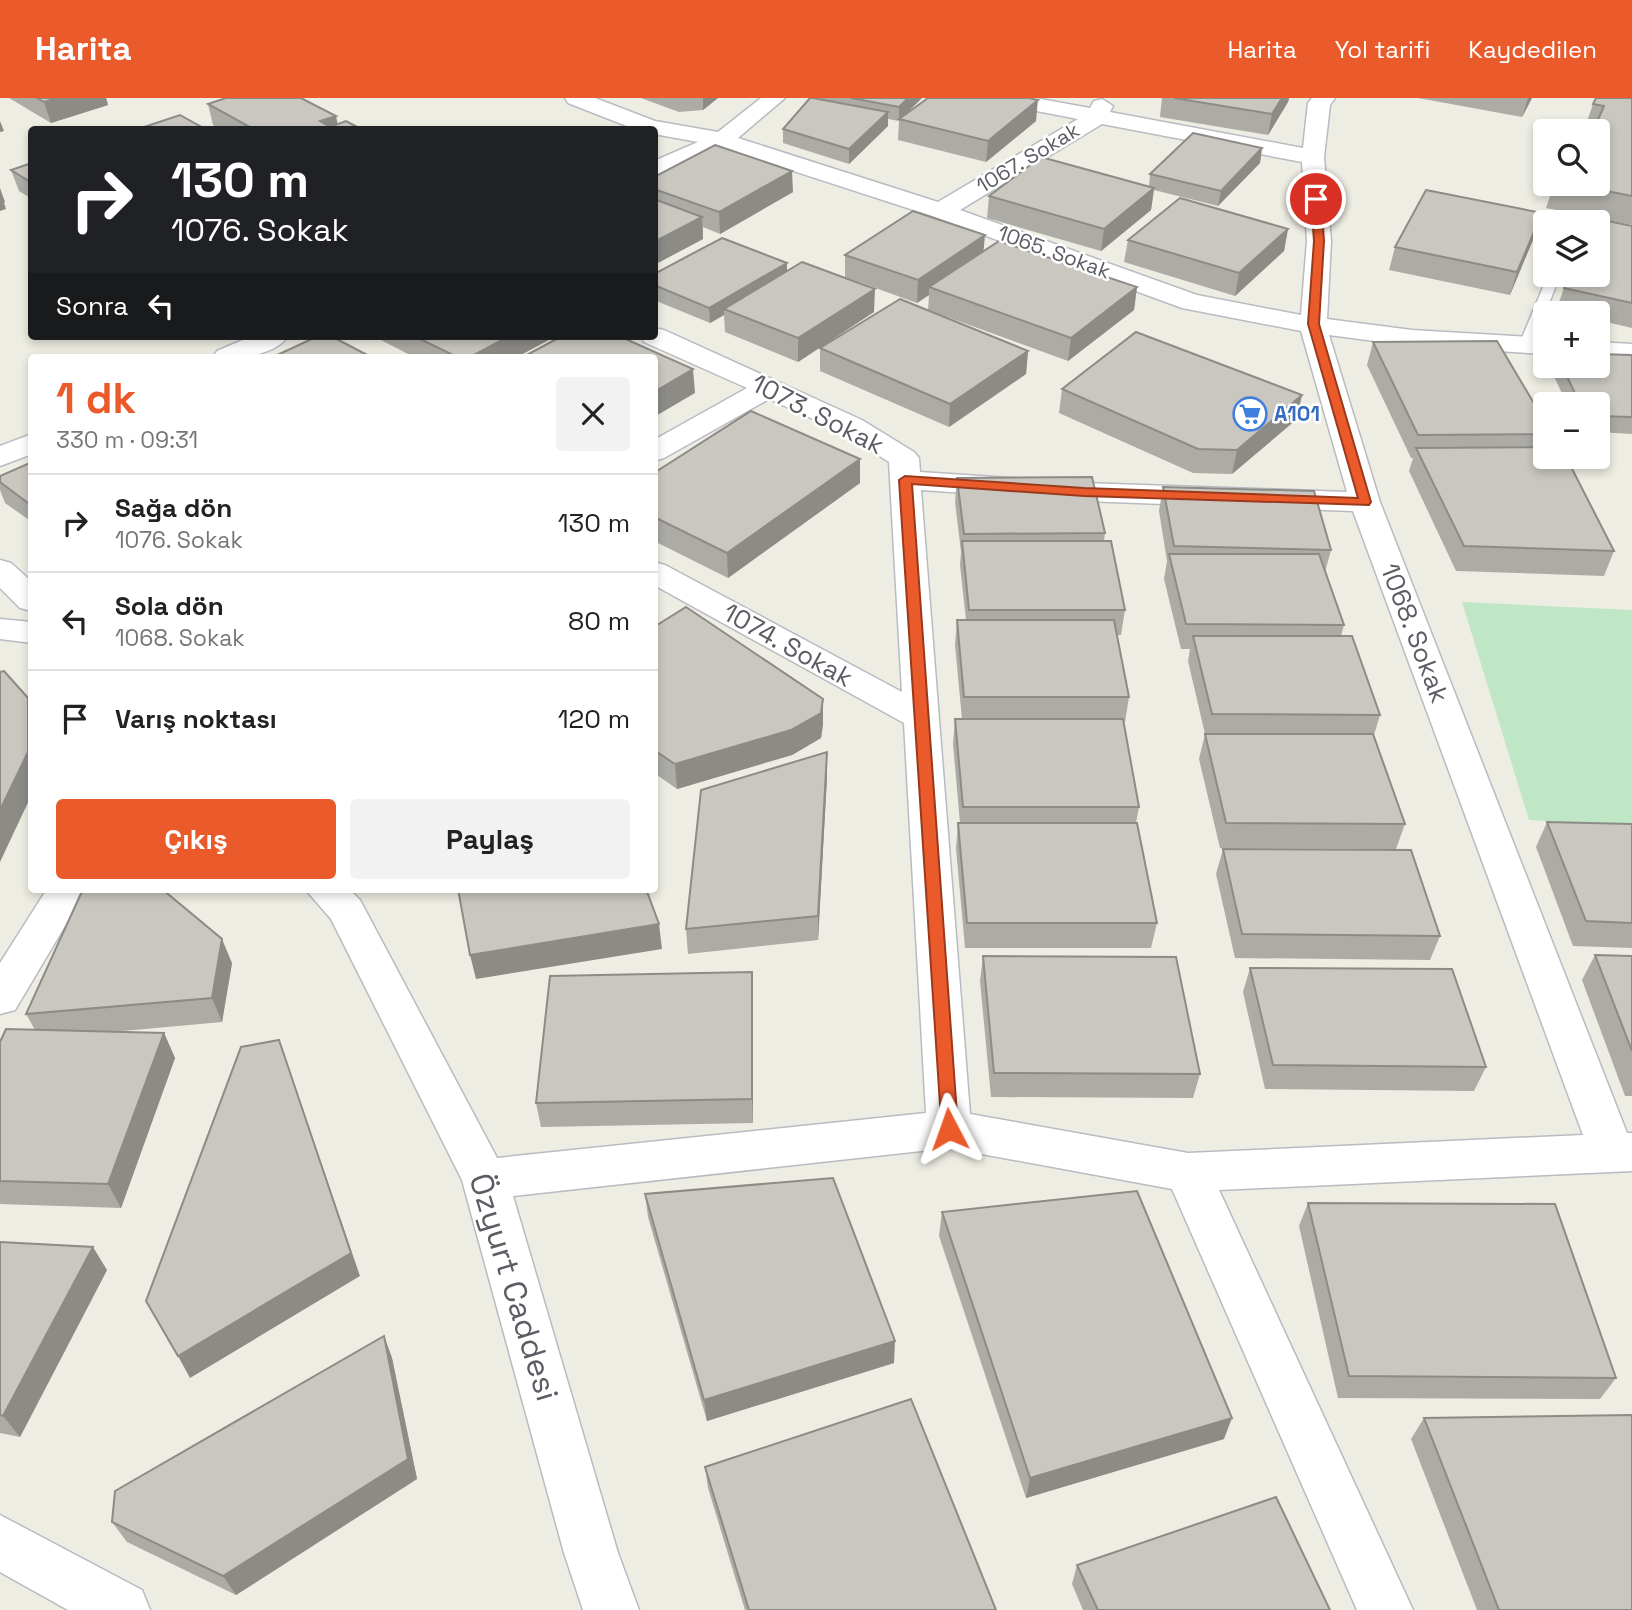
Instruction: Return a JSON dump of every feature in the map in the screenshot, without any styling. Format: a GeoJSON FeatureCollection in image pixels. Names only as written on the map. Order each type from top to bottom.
{"type":"FeatureCollection","features":[{"type":"Feature","properties":{"kind":"street","name":"1065. Sokak"},"geometry":{"type":"LineString","coordinates":[[576,98],[647,126]]}},
{"type":"Feature","properties":{"kind":"street"},"geometry":{"type":"LineString","coordinates":[[658,168],[722,140],[774,98]]}},
{"type":"Feature","properties":{"kind":"street"},"geometry":{"type":"LineString","coordinates":[[1001,98],[1101,107],[1314,157]]}},
{"type":"Feature","properties":{"kind":"street","name":"1068. Sokak"},"geometry":{"type":"LineString","coordinates":[[1324,98],[1319,103],[1314,157],[1319,241],[1314,324],[1365,502],[1621,1152]]}},
{"type":"Feature","properties":{"kind":"street","name":"1067. Sokak"},"geometry":{"type":"LineString","coordinates":[[941,211],[1101,107]]}},
{"type":"Feature","properties":{"kind":"street","name":"1065. Sokak"},"geometry":{"type":"LineString","coordinates":[[658,128],[722,140],[941,211],[1191,302],[1412,338],[1533,346]]}},
{"type":"Feature","properties":{"kind":"street","name":"1073. Sokak"},"geometry":{"type":"LineString","coordinates":[[658,338],[852,426],[904,458],[949,1129]]}},
{"type":"Feature","properties":{"kind":"street"},"geometry":{"type":"LineString","coordinates":[[234,354],[266,340]]}},
{"type":"Feature","properties":{"kind":"street"},"geometry":{"type":"LineString","coordinates":[[1610,351],[1632,352]]}},
{"type":"Feature","properties":{"kind":"street"},"geometry":{"type":"LineString","coordinates":[[658,450],[768,387]]}},
{"type":"Feature","properties":{"kind":"street"},"geometry":{"type":"LineString","coordinates":[[0,457],[28,445]]}},
{"type":"Feature","properties":{"kind":"street"},"geometry":{"type":"LineString","coordinates":[[905,480],[1084,492],[1365,502]]}},
{"type":"Feature","properties":{"kind":"street"},"geometry":{"type":"LineString","coordinates":[[0,570],[28,597]]}},
{"type":"Feature","properties":{"kind":"street","name":"1074. Sokak"},"geometry":{"type":"LineString","coordinates":[[658,574],[922,718]]}},
{"type":"Feature","properties":{"kind":"street"},"geometry":{"type":"LineString","coordinates":[[0,629],[28,632]]}},
{"type":"Feature","properties":{"kind":"street"},"geometry":{"type":"LineString","coordinates":[[0,998],[65,893]]}},
{"type":"Feature","properties":{"kind":"street","name":"Özyurt Caddesi"},"geometry":{"type":"LineString","coordinates":[[329,893],[346,910],[485,1179],[591,1553]]}},
{"type":"Feature","properties":{"kind":"street"},"geometry":{"type":"LineString","coordinates":[[485,1179],[949,1129],[1188,1172],[1621,1152]]}},
{"type":"Feature","properties":{"kind":"street"},"geometry":{"type":"LineString","coordinates":[[1188,1172],[1385,1610]]}},
{"type":"Feature","properties":{"kind":"street"},"geometry":{"type":"LineString","coordinates":[[0,1542],[122,1610]]}},
{"type":"Feature","properties":{"kind":"street"},"geometry":{"type":"LineString","coordinates":[[591,1553],[598,1610]]}},
{"type":"Feature","properties":{"kind":"street"},"geometry":{"type":"LineString","coordinates":[[591,1553],[611,1610]]}},
{"type":"Feature","properties":{"kind":"green space"},"geometry":{"type":"Polygon","coordinates":[[[1462,602],[1632,610],[1632,826],[1529,820],[1462,602]]]}},
{"type":"Feature","properties":{"kind":"building"},"geometry":{"type":"Polygon","coordinates":[[[37,98],[57,98],[44,102],[37,98]]]}},
{"type":"Feature","properties":{"kind":"building"},"geometry":{"type":"Polygon","coordinates":[[[226,98],[301,98],[336,116],[320,121],[328,126],[248,126],[208,104],[226,98]]]}},
{"type":"Feature","properties":{"kind":"building"},"geometry":{"type":"Polygon","coordinates":[[[810,98],[888,112],[849,149],[783,129],[810,98]]]}},
{"type":"Feature","properties":{"kind":"building"},"geometry":{"type":"Polygon","coordinates":[[[851,98],[908,98],[899,107],[851,98]]]}},
{"type":"Feature","properties":{"kind":"building"},"geometry":{"type":"Polygon","coordinates":[[[928,98],[1038,100],[988,141],[899,119],[928,98]]]}},
{"type":"Feature","properties":{"kind":"building"},"geometry":{"type":"Polygon","coordinates":[[[1174,98],[1282,98],[1272,114],[1174,98]]]}},
{"type":"Feature","properties":{"kind":"building"},"geometry":{"type":"Polygon","coordinates":[[[1596,98],[1632,98],[1632,196],[1610,192],[1610,119],[1598,119],[1604,106],[1593,104],[1596,98]]]}},
{"type":"Feature","properties":{"kind":"building"},"geometry":{"type":"Polygon","coordinates":[[[180,115],[200,126],[147,126],[180,115]]]}},
{"type":"Feature","properties":{"kind":"building"},"geometry":{"type":"Polygon","coordinates":[[[346,121],[355,126],[333,126],[346,121]]]}},
{"type":"Feature","properties":{"kind":"building"},"geometry":{"type":"Polygon","coordinates":[[[1193,133],[1262,148],[1221,191],[1150,174],[1193,133]]]}},
{"type":"Feature","properties":{"kind":"building"},"geometry":{"type":"Polygon","coordinates":[[[715,145],[792,171],[719,212],[658,190],[658,175],[715,145]]]}},
{"type":"Feature","properties":{"kind":"building"},"geometry":{"type":"Polygon","coordinates":[[[1041,157],[1154,188],[1104,229],[989,196],[1041,157]]]}},
{"type":"Feature","properties":{"kind":"building"},"geometry":{"type":"Polygon","coordinates":[[[28,164],[28,181],[11,170],[28,164]]]}},
{"type":"Feature","properties":{"kind":"building"},"geometry":{"type":"Polygon","coordinates":[[[1426,190],[1533,211],[1533,234],[1517,272],[1395,247],[1426,190]]]}},
{"type":"Feature","properties":{"kind":"building"},"geometry":{"type":"Polygon","coordinates":[[[1180,198],[1288,229],[1239,273],[1128,240],[1180,198]]]}},
{"type":"Feature","properties":{"kind":"building"},"geometry":{"type":"Polygon","coordinates":[[[658,200],[702,217],[658,240],[658,200]]]}},
{"type":"Feature","properties":{"kind":"building"},"geometry":{"type":"Polygon","coordinates":[[[913,211],[985,235],[918,280],[845,255],[913,211]]]}},
{"type":"Feature","properties":{"kind":"building"},"geometry":{"type":"Polygon","coordinates":[[[1610,221],[1632,226],[1632,303],[1564,288],[1610,287],[1610,221]]]}},
{"type":"Feature","properties":{"kind":"building"},"geometry":{"type":"Polygon","coordinates":[[[722,238],[787,263],[709,308],[658,287],[658,272],[722,238]]]}},
{"type":"Feature","properties":{"kind":"building"},"geometry":{"type":"Polygon","coordinates":[[[999,241],[1137,287],[1071,338],[929,287],[999,241]]]}},
{"type":"Feature","properties":{"kind":"building"},"geometry":{"type":"Polygon","coordinates":[[[802,262],[875,289],[798,338],[724,309],[802,262]]]}},
{"type":"Feature","properties":{"kind":"building"},"geometry":{"type":"Polygon","coordinates":[[[900,299],[1028,351],[950,404],[820,348],[900,299]]]}},
{"type":"Feature","properties":{"kind":"building"},"geometry":{"type":"Polygon","coordinates":[[[1136,332],[1302,395],[1237,450],[1198,449],[1062,389],[1136,332]]]}},
{"type":"Feature","properties":{"kind":"building"},"geometry":{"type":"Polygon","coordinates":[[[309,340],[339,340],[365,354],[279,354],[309,340]]]}},
{"type":"Feature","properties":{"kind":"building"},"geometry":{"type":"Polygon","coordinates":[[[422,340],[502,340],[476,354],[451,354],[422,340]]]}},
{"type":"Feature","properties":{"kind":"building"},"geometry":{"type":"Polygon","coordinates":[[[555,340],[628,340],[693,369],[658,390],[658,354],[529,354],[555,340]]]}},
{"type":"Feature","properties":{"kind":"building"},"geometry":{"type":"Polygon","coordinates":[[[1497,341],[1533,402],[1533,434],[1418,435],[1373,342],[1497,341]]]}},
{"type":"Feature","properties":{"kind":"building"},"geometry":{"type":"Polygon","coordinates":[[[1610,354],[1632,355],[1632,417],[1610,416],[1610,392],[1574,392],[1568,378],[1610,378],[1610,354]]]}},
{"type":"Feature","properties":{"kind":"building"},"geometry":{"type":"Polygon","coordinates":[[[751,411],[860,459],[727,553],[658,519],[658,470],[751,411]]]}},
{"type":"Feature","properties":{"kind":"building"},"geometry":{"type":"Polygon","coordinates":[[[1533,447],[1533,469],[1572,469],[1614,551],[1464,546],[1416,448],[1533,447]]]}},
{"type":"Feature","properties":{"kind":"building"},"geometry":{"type":"Polygon","coordinates":[[[28,464],[28,503],[0,482],[0,476],[28,464]]]}},
{"type":"Feature","properties":{"kind":"building"},"geometry":{"type":"Polygon","coordinates":[[[1092,477],[1105,533],[964,534],[957,478],[1092,477]]]}},
{"type":"Feature","properties":{"kind":"building"},"geometry":{"type":"Polygon","coordinates":[[[1163,487],[1314,491],[1331,550],[1174,546],[1163,487]]]}},
{"type":"Feature","properties":{"kind":"building"},"geometry":{"type":"Polygon","coordinates":[[[962,541],[1111,541],[1125,610],[969,610],[962,541]]]}},
{"type":"Feature","properties":{"kind":"building"},"geometry":{"type":"Polygon","coordinates":[[[1169,554],[1319,554],[1344,625],[1186,624],[1169,554]]]}},
{"type":"Feature","properties":{"kind":"building"},"geometry":{"type":"Polygon","coordinates":[[[686,607],[823,699],[821,713],[791,730],[675,764],[658,753],[658,624],[686,607]]]}},
{"type":"Feature","properties":{"kind":"building"},"geometry":{"type":"Polygon","coordinates":[[[957,620],[1114,620],[1129,697],[964,697],[957,620]]]}},
{"type":"Feature","properties":{"kind":"building"},"geometry":{"type":"Polygon","coordinates":[[[1193,636],[1352,636],[1380,715],[1212,714],[1193,636]]]}},
{"type":"Feature","properties":{"kind":"building"},"geometry":{"type":"Polygon","coordinates":[[[4,671],[28,698],[28,752],[0,810],[0,672],[4,671]]]}},
{"type":"Feature","properties":{"kind":"building"},"geometry":{"type":"Polygon","coordinates":[[[955,719],[1123,719],[1139,807],[963,807],[955,719]]]}},
{"type":"Feature","properties":{"kind":"building"},"geometry":{"type":"Polygon","coordinates":[[[1205,734],[1373,734],[1405,824],[1226,823],[1205,734]]]}},
{"type":"Feature","properties":{"kind":"building"},"geometry":{"type":"Polygon","coordinates":[[[827,752],[818,916],[686,929],[701,790],[827,752]]]}},
{"type":"Feature","properties":{"kind":"building"},"geometry":{"type":"Polygon","coordinates":[[[1547,822],[1632,824],[1632,923],[1586,921],[1547,822]]]}},
{"type":"Feature","properties":{"kind":"building"},"geometry":{"type":"Polygon","coordinates":[[[958,823],[1137,823],[1157,923],[967,923],[958,823]]]}},
{"type":"Feature","properties":{"kind":"building"},"geometry":{"type":"Polygon","coordinates":[[[1223,849],[1411,850],[1440,936],[1242,934],[1223,849]]]}},
{"type":"Feature","properties":{"kind":"building"},"geometry":{"type":"Polygon","coordinates":[[[81,893],[167,893],[222,939],[212,998],[26,1014],[81,893]]]}},
{"type":"Feature","properties":{"kind":"building"},"geometry":{"type":"Polygon","coordinates":[[[459,893],[647,893],[659,924],[470,955],[459,893]]]}},
{"type":"Feature","properties":{"kind":"building"},"geometry":{"type":"Polygon","coordinates":[[[1595,955],[1632,956],[1632,1051],[1595,955]]]}},
{"type":"Feature","properties":{"kind":"building"},"geometry":{"type":"Polygon","coordinates":[[[983,956],[1176,957],[1200,1074],[994,1073],[983,956]]]}},
{"type":"Feature","properties":{"kind":"building"},"geometry":{"type":"Polygon","coordinates":[[[1250,968],[1452,969],[1486,1067],[1273,1065],[1250,968]]]}},
{"type":"Feature","properties":{"kind":"building"},"geometry":{"type":"Polygon","coordinates":[[[752,972],[752,1099],[536,1103],[550,976],[752,972]]]}},
{"type":"Feature","properties":{"kind":"building"},"geometry":{"type":"Polygon","coordinates":[[[6,1029],[164,1033],[108,1184],[0,1181],[0,1042],[6,1029]]]}},
{"type":"Feature","properties":{"kind":"building"},"geometry":{"type":"Polygon","coordinates":[[[279,1040],[351,1253],[178,1356],[146,1301],[241,1047],[279,1040]]]}},
{"type":"Feature","properties":{"kind":"building"},"geometry":{"type":"Polygon","coordinates":[[[833,1178],[895,1341],[704,1400],[645,1194],[833,1178]]]}},
{"type":"Feature","properties":{"kind":"building"},"geometry":{"type":"Polygon","coordinates":[[[1137,1191],[1232,1418],[1030,1478],[942,1212],[1137,1191]]]}},
{"type":"Feature","properties":{"kind":"building"},"geometry":{"type":"Polygon","coordinates":[[[1308,1203],[1555,1204],[1616,1378],[1349,1376],[1308,1203]]]}},
{"type":"Feature","properties":{"kind":"building"},"geometry":{"type":"Polygon","coordinates":[[[0,1242],[93,1247],[3,1416],[0,1415],[0,1242]]]}},
{"type":"Feature","properties":{"kind":"building"},"geometry":{"type":"Polygon","coordinates":[[[384,1336],[408,1459],[223,1576],[112,1522],[115,1491],[384,1336]]]}},
{"type":"Feature","properties":{"kind":"building"},"geometry":{"type":"Polygon","coordinates":[[[911,1399],[996,1610],[749,1610],[705,1467],[911,1399]]]}},
{"type":"Feature","properties":{"kind":"building"},"geometry":{"type":"Polygon","coordinates":[[[1632,1415],[1632,1610],[1499,1610],[1424,1418],[1632,1415]]]}},
{"type":"Feature","properties":{"kind":"building"},"geometry":{"type":"Polygon","coordinates":[[[1276,1497],[1330,1610],[1098,1610],[1077,1565],[1276,1497]]]}},
{"type":"Feature","properties":{"kind":"place","name":"A101"},"geometry":{"type":"Point","coordinates":[1250,414]}},
{"type":"Feature","properties":{"kind":"route"},"geometry":{"type":"LineString","coordinates":[[949,1129],[905,480],[1084,492],[1365,502],[1314,324],[1319,241],[1316,199]]}}]}
